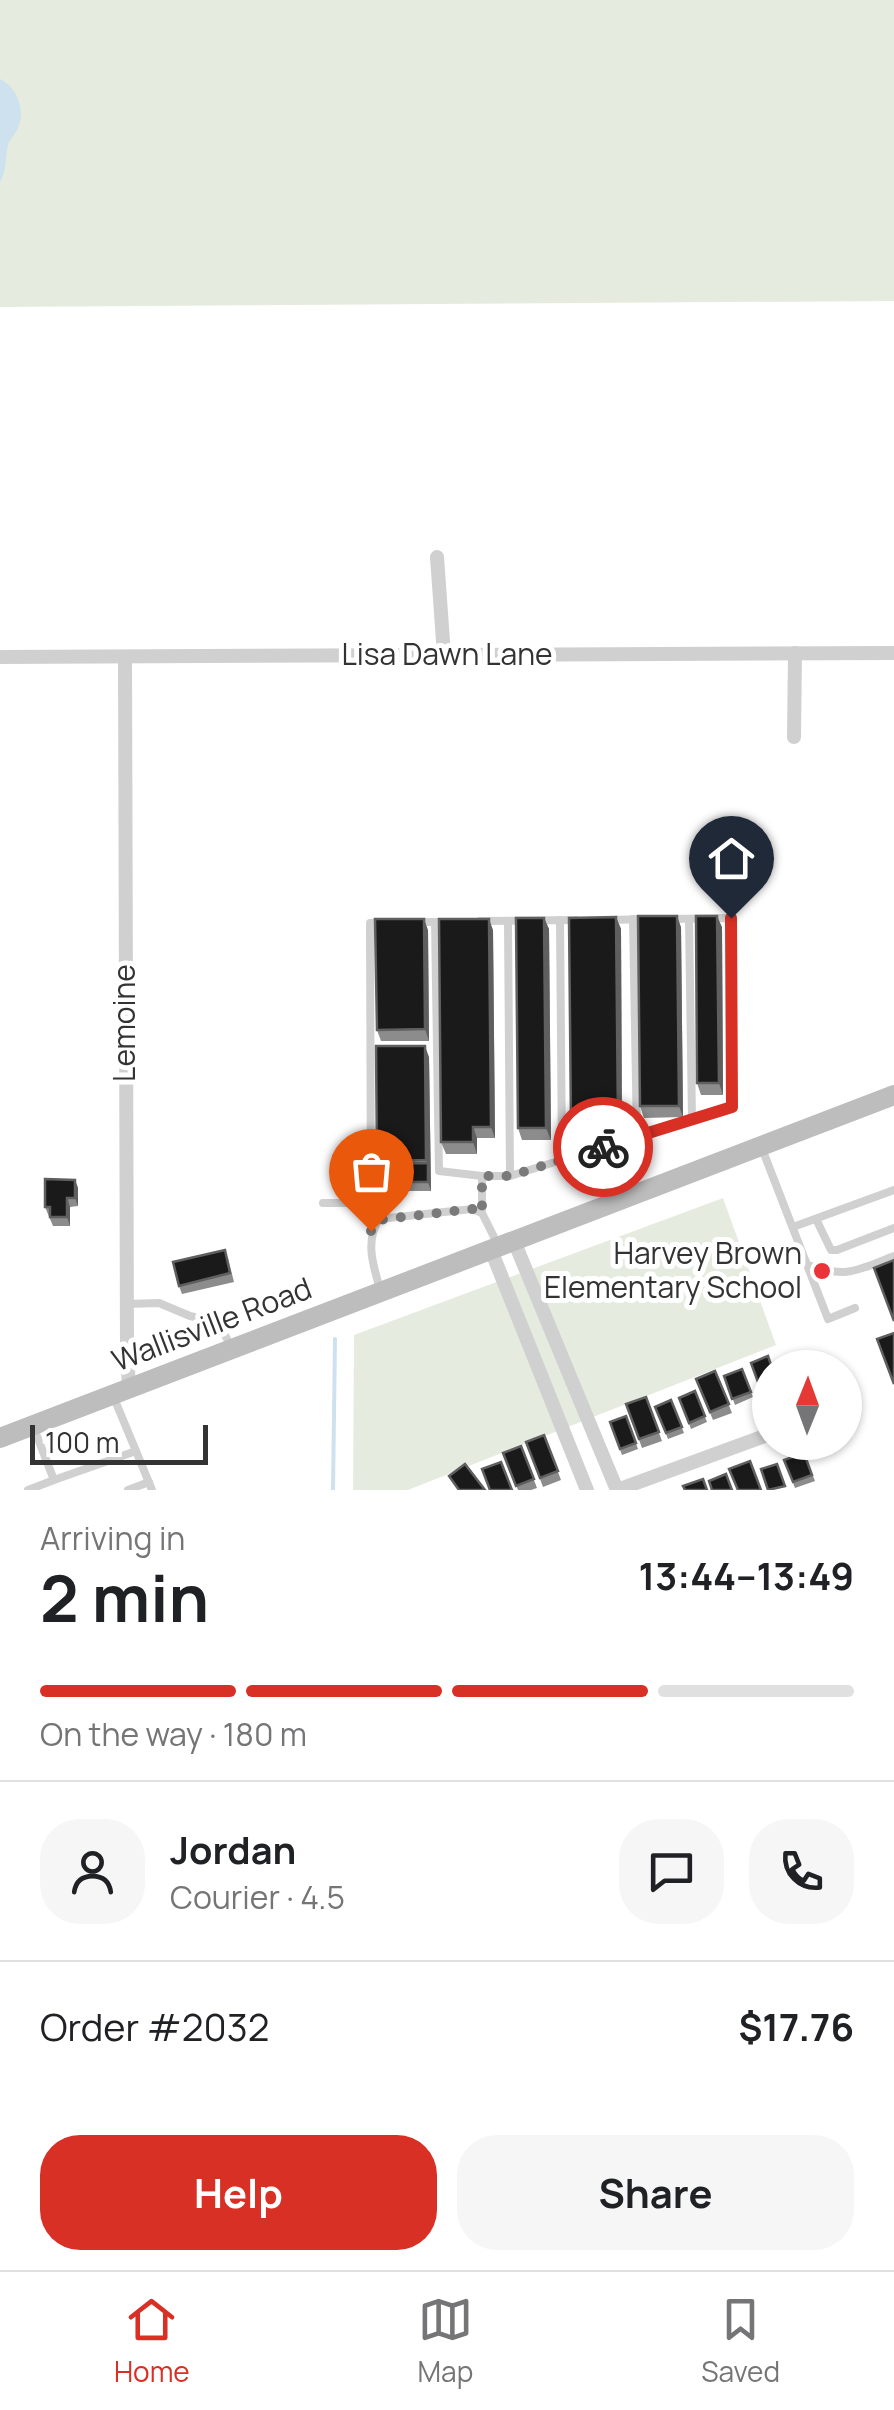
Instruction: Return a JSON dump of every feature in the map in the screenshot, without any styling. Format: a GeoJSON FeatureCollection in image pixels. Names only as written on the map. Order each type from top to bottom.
{"type":"FeatureCollection","features":[{"type":"Feature","properties":{"kind":"main road","name":"Wallisville Road"},"geometry":{"type":"LineString","coordinates":[[0,1438],[894,1095]]}},
{"type":"Feature","properties":{"kind":"street"},"geometry":{"type":"LineString","coordinates":[[437,557],[444,655]]}},
{"type":"Feature","properties":{"kind":"street"},"geometry":{"type":"LineString","coordinates":[[794,737],[795,653]]}},
{"type":"Feature","properties":{"kind":"street","name":"Lisa Dawn Lane"},"geometry":{"type":"LineString","coordinates":[[0,657],[894,653]]}},
{"type":"Feature","properties":{"kind":"street","name":"Lemoine"},"geometry":{"type":"LineString","coordinates":[[121,1392],[126,1304],[125,657]]}},
{"type":"Feature","properties":{"kind":"street"},"geometry":{"type":"LineString","coordinates":[[502,1246],[588,1490]]}},
{"type":"Feature","properties":{"kind":"street"},"geometry":{"type":"LineString","coordinates":[[502,1246],[617,1490],[752,1441]]}},
{"type":"Feature","properties":{"kind":"lane"},"geometry":{"type":"LineString","coordinates":[[690,918],[692,1119]]}},
{"type":"Feature","properties":{"kind":"lane"},"geometry":{"type":"LineString","coordinates":[[435,922],[440,1171],[510,1176],[732,1107],[731,918],[596,920]]}},
{"type":"Feature","properties":{"kind":"lane"},"geometry":{"type":"LineString","coordinates":[[632,919],[636,1136]]}},
{"type":"Feature","properties":{"kind":"lane"},"geometry":{"type":"LineString","coordinates":[[560,920],[562,1160]]}},
{"type":"Feature","properties":{"kind":"lane"},"geometry":{"type":"LineString","coordinates":[[472,921],[578,920]]}},
{"type":"Feature","properties":{"kind":"lane"},"geometry":{"type":"LineString","coordinates":[[508,921],[510,1176]]}},
{"type":"Feature","properties":{"kind":"lane"},"geometry":{"type":"LineString","coordinates":[[378,1220],[371,1211],[370,923],[386,922]]}},
{"type":"Feature","properties":{"kind":"lane"},"geometry":{"type":"LineString","coordinates":[[403,922],[454,922]]}},
{"type":"Feature","properties":{"kind":"lane"},"geometry":{"type":"LineString","coordinates":[[421,1049],[438,1049]]}},
{"type":"Feature","properties":{"kind":"lane"},"geometry":{"type":"LineString","coordinates":[[371,1050],[388,1050]]}},
{"type":"Feature","properties":{"kind":"lane"},"geometry":{"type":"LineString","coordinates":[[761,1146],[828,1319],[856,1308]]}},
{"type":"Feature","properties":{"kind":"lane"},"geometry":{"type":"LineString","coordinates":[[482,1176],[482,1213],[502,1246]]}},
{"type":"Feature","properties":{"kind":"lane"},"geometry":{"type":"LineString","coordinates":[[793,1228],[894,1190]]}},
{"type":"Feature","properties":{"kind":"lane"},"geometry":{"type":"LineString","coordinates":[[323,1203],[371,1202]]}},
{"type":"Feature","properties":{"kind":"lane"},"geometry":{"type":"LineString","coordinates":[[378,1220],[472,1209],[482,1213]]}},
{"type":"Feature","properties":{"kind":"lane"},"geometry":{"type":"LineString","coordinates":[[816,1219],[831,1250],[894,1228]]}},
{"type":"Feature","properties":{"kind":"lane"},"geometry":{"type":"LineString","coordinates":[[378,1220],[371,1231],[372,1261],[381,1292]]}},
{"type":"Feature","properties":{"kind":"lane"},"geometry":{"type":"LineString","coordinates":[[807,1265],[844,1273],[894,1256]]}},
{"type":"Feature","properties":{"kind":"lane"},"geometry":{"type":"LineString","coordinates":[[126,1304],[159,1303],[219,1323],[232,1349]]}},
{"type":"Feature","properties":{"kind":"lane"},"geometry":{"type":"LineString","coordinates":[[121,1392],[136,1451],[150,1486],[128,1490]]}},
{"type":"Feature","properties":{"kind":"lane"},"geometry":{"type":"LineString","coordinates":[[33,1426],[54,1480]]}},
{"type":"Feature","properties":{"kind":"lane"},"geometry":{"type":"LineString","coordinates":[[28,1490],[136,1451]]}},
{"type":"Feature","properties":{"kind":"shaded area"},"geometry":{"type":"Polygon","coordinates":[[[0,0],[894,0],[894,301],[0,307],[0,0]]]}},
{"type":"Feature","properties":{"kind":"shaded area"},"geometry":{"type":"Polygon","coordinates":[[[723,1198],[776,1345],[752,1350],[752,1354],[408,1490],[353,1490],[354,1335],[723,1198]]]}},
{"type":"Feature","properties":{"kind":"water"},"geometry":{"type":"Polygon","coordinates":[[[0,79],[15,93],[21,114],[9,142],[0,182],[0,79]]]}},
{"type":"Feature","properties":{"kind":"building"},"geometry":{"type":"Polygon","coordinates":[[[638,916],[677,916],[679,1106],[640,1106],[638,916]]]}},
{"type":"Feature","properties":{"kind":"building"},"geometry":{"type":"Polygon","coordinates":[[[696,916],[717,916],[719,1083],[697,1083],[696,916]]]}},
{"type":"Feature","properties":{"kind":"building"},"geometry":{"type":"Polygon","coordinates":[[[616,917],[618,1121],[571,1121],[569,918],[616,917]]]}},
{"type":"Feature","properties":{"kind":"building"},"geometry":{"type":"Polygon","coordinates":[[[516,918],[544,918],[546,1128],[518,1128],[516,918]]]}},
{"type":"Feature","properties":{"kind":"building"},"geometry":{"type":"Polygon","coordinates":[[[375,919],[424,919],[425,1029],[377,1030],[375,919]]]}},
{"type":"Feature","properties":{"kind":"building"},"geometry":{"type":"Polygon","coordinates":[[[439,919],[489,919],[491,1127],[473,1127],[473,1142],[441,1142],[439,919]]]}},
{"type":"Feature","properties":{"kind":"building"},"geometry":{"type":"Polygon","coordinates":[[[376,1046],[425,1046],[426,1160],[377,1161],[376,1046]]]}},
{"type":"Feature","properties":{"kind":"building"},"geometry":{"type":"Polygon","coordinates":[[[428,1163],[428,1182],[378,1182],[378,1164],[428,1163]]]}},
{"type":"Feature","properties":{"kind":"building"},"geometry":{"type":"Polygon","coordinates":[[[45,1179],[75,1180],[75,1198],[67,1198],[67,1217],[50,1217],[50,1207],[45,1207],[45,1179]]]}},
{"type":"Feature","properties":{"kind":"building"},"geometry":{"type":"Polygon","coordinates":[[[225,1250],[230,1273],[179,1286],[173,1262],[225,1250]]]}},
{"type":"Feature","properties":{"kind":"building","name":"Harvey Brown Elementary School"},"geometry":{"type":"Polygon","coordinates":[[[894,1260],[894,1321],[874,1268],[894,1260]]]}},
{"type":"Feature","properties":{"kind":"building","name":"Harvey Brown Elementary School"},"geometry":{"type":"Polygon","coordinates":[[[894,1333],[894,1384],[877,1339],[894,1333]]]}},
{"type":"Feature","properties":{"kind":"building"},"geometry":{"type":"Polygon","coordinates":[[[742,1369],[751,1392],[732,1399],[724,1376],[742,1369]]]}},
{"type":"Feature","properties":{"kind":"building"},"geometry":{"type":"Polygon","coordinates":[[[715,1371],[729,1404],[710,1412],[696,1379],[715,1371]]]}},
{"type":"Feature","properties":{"kind":"building"},"geometry":{"type":"Polygon","coordinates":[[[695,1391],[705,1416],[689,1423],[679,1398],[695,1391]]]}},
{"type":"Feature","properties":{"kind":"building"},"geometry":{"type":"Polygon","coordinates":[[[646,1397],[659,1432],[639,1439],[626,1404],[646,1397]]]}},
{"type":"Feature","properties":{"kind":"building"},"geometry":{"type":"Polygon","coordinates":[[[671,1400],[682,1427],[666,1433],[655,1407],[671,1400]]]}},
{"type":"Feature","properties":{"kind":"building"},"geometry":{"type":"Polygon","coordinates":[[[626,1416],[636,1443],[620,1449],[610,1422],[626,1416]]]}},
{"type":"Feature","properties":{"kind":"building"},"geometry":{"type":"Polygon","coordinates":[[[544,1435],[558,1471],[540,1478],[526,1442],[544,1435]]]}},
{"type":"Feature","properties":{"kind":"building"},"geometry":{"type":"Polygon","coordinates":[[[521,1446],[534,1479],[516,1486],[503,1453],[521,1446]]]}},
{"type":"Feature","properties":{"kind":"building"},"geometry":{"type":"Polygon","coordinates":[[[784,1460],[807,1460],[812,1475],[793,1482],[784,1460]]]}},
{"type":"Feature","properties":{"kind":"building"},"geometry":{"type":"Polygon","coordinates":[[[750,1461],[761,1490],[738,1490],[729,1469],[750,1461]]]}},
{"type":"Feature","properties":{"kind":"building"},"geometry":{"type":"Polygon","coordinates":[[[501,1462],[512,1490],[490,1490],[482,1469],[501,1462]]]}},
{"type":"Feature","properties":{"kind":"building"},"geometry":{"type":"Polygon","coordinates":[[[465,1464],[485,1490],[459,1490],[449,1476],[465,1464]]]}},
{"type":"Feature","properties":{"kind":"building"},"geometry":{"type":"Polygon","coordinates":[[[777,1464],[785,1486],[768,1490],[761,1469],[777,1464]]]}},
{"type":"Feature","properties":{"kind":"building"},"geometry":{"type":"Polygon","coordinates":[[[726,1474],[732,1490],[712,1490],[709,1481],[726,1474]]]}},
{"type":"Feature","properties":{"kind":"building"},"geometry":{"type":"Polygon","coordinates":[[[703,1479],[707,1490],[685,1490],[683,1486],[703,1479]]]}},
{"type":"Feature","properties":{"kind":"waterway"},"geometry":{"type":"LineString","coordinates":[[333,1490],[335,1339]]}},
{"type":"Feature","properties":{"kind":"way so far"},"geometry":{"type":"LineString","coordinates":[[371,1231],[378,1220],[472,1209],[482,1213],[482,1176],[510,1176],[603,1147]]}},
{"type":"Feature","properties":{"kind":"place","name":"Harvey Brown Elementary School"},"geometry":{"type":"Point","coordinates":[822,1271]}},
{"type":"Feature","properties":{"kind":"route"},"geometry":{"type":"LineString","coordinates":[[603,1147],[732,1107],[731,918]]}}]}
